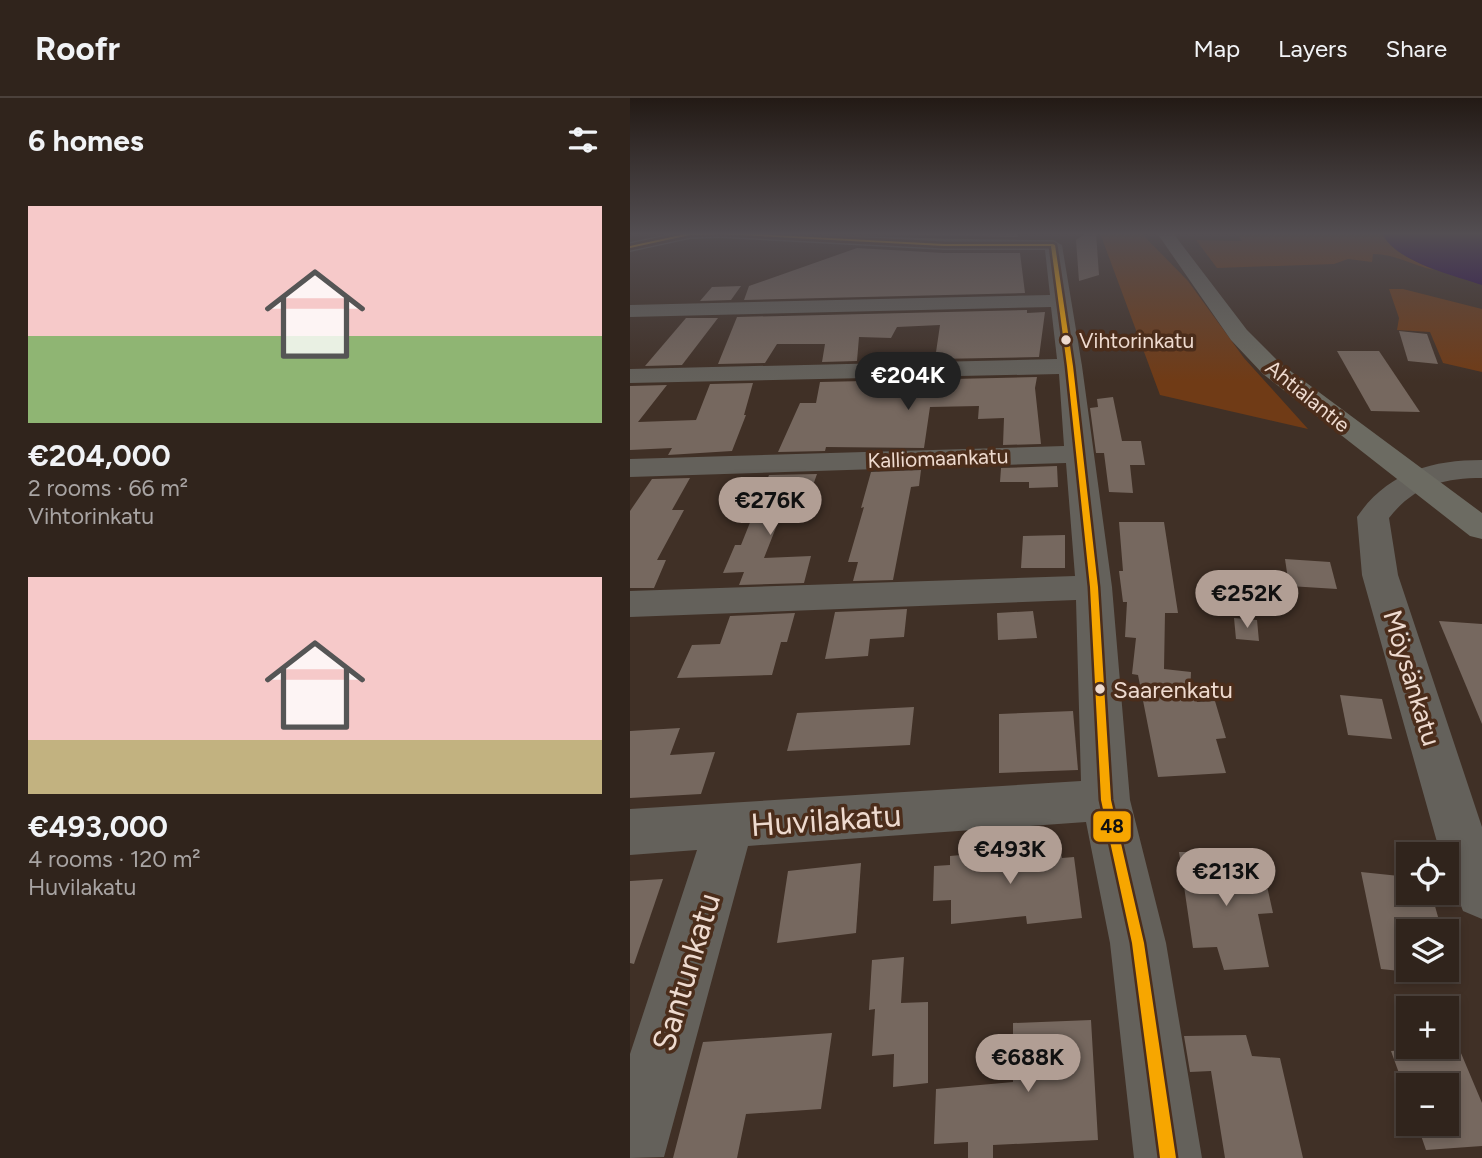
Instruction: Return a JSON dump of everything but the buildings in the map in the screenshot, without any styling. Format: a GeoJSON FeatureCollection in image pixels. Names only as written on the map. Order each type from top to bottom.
{"type":"FeatureCollection","features":[{"type":"Feature","properties":{"kind":"main road","name":"Ahtialantie"},"geometry":{"type":"LineString","coordinates":[[1201,282],[1240,335],[1272,369],[1482,529]]}},
{"type":"Feature","properties":{"kind":"street"},"geometry":{"type":"LineString","coordinates":[[1058,282],[1070,366],[1094,587],[1107,800],[1138,943],[1168,1158]]}},
{"type":"Feature","properties":{"kind":"street"},"geometry":{"type":"LineString","coordinates":[[630,311],[1060,301]]}},
{"type":"Feature","properties":{"kind":"street"},"geometry":{"type":"LineString","coordinates":[[630,376],[1070,366]]}},
{"type":"Feature","properties":{"kind":"street","name":"Kalliomaankatu"},"geometry":{"type":"LineString","coordinates":[[630,468],[1078,454]]}},
{"type":"Feature","properties":{"kind":"street"},"geometry":{"type":"LineString","coordinates":[[1416,478],[1448,470],[1482,469]]}},
{"type":"Feature","properties":{"kind":"street","name":"Möysänkatu"},"geometry":{"type":"LineString","coordinates":[[1416,478],[1389,495],[1373,517],[1380,575],[1462,842],[1482,893]]}},
{"type":"Feature","properties":{"kind":"street"},"geometry":{"type":"LineString","coordinates":[[630,604],[1094,587]]}},
{"type":"Feature","properties":{"kind":"street","name":"Huvilakatu"},"geometry":{"type":"LineString","coordinates":[[630,832],[1107,800]]}},
{"type":"Feature","properties":{"kind":"street","name":"Santunkatu"},"geometry":{"type":"LineString","coordinates":[[630,1157],[729,827]]}},
{"type":"Feature","properties":{"kind":"shaded area"},"geometry":{"type":"Polygon","coordinates":[[[1118,282],[1189,282],[1244,358],[1308,429],[1160,395],[1118,282]]]}},
{"type":"Feature","properties":{"kind":"shaded area"},"geometry":{"type":"Polygon","coordinates":[[[1389,289],[1403,289],[1482,309],[1482,372],[1443,363],[1430,332],[1397,330],[1399,318],[1389,289]]]}},
{"type":"Feature","properties":{"kind":"transit line","name":"48"},"geometry":{"type":"LineString","coordinates":[[1058,282],[1094,587],[1106,800],[1138,943],[1168,1158]]}},
{"type":"Feature","properties":{"kind":"place","name":"Vihtorinkatu"},"geometry":{"type":"Point","coordinates":[1066,340]}},
{"type":"Feature","properties":{"kind":"place","name":"Saarenkatu"},"geometry":{"type":"Point","coordinates":[1100,689]}}]}
